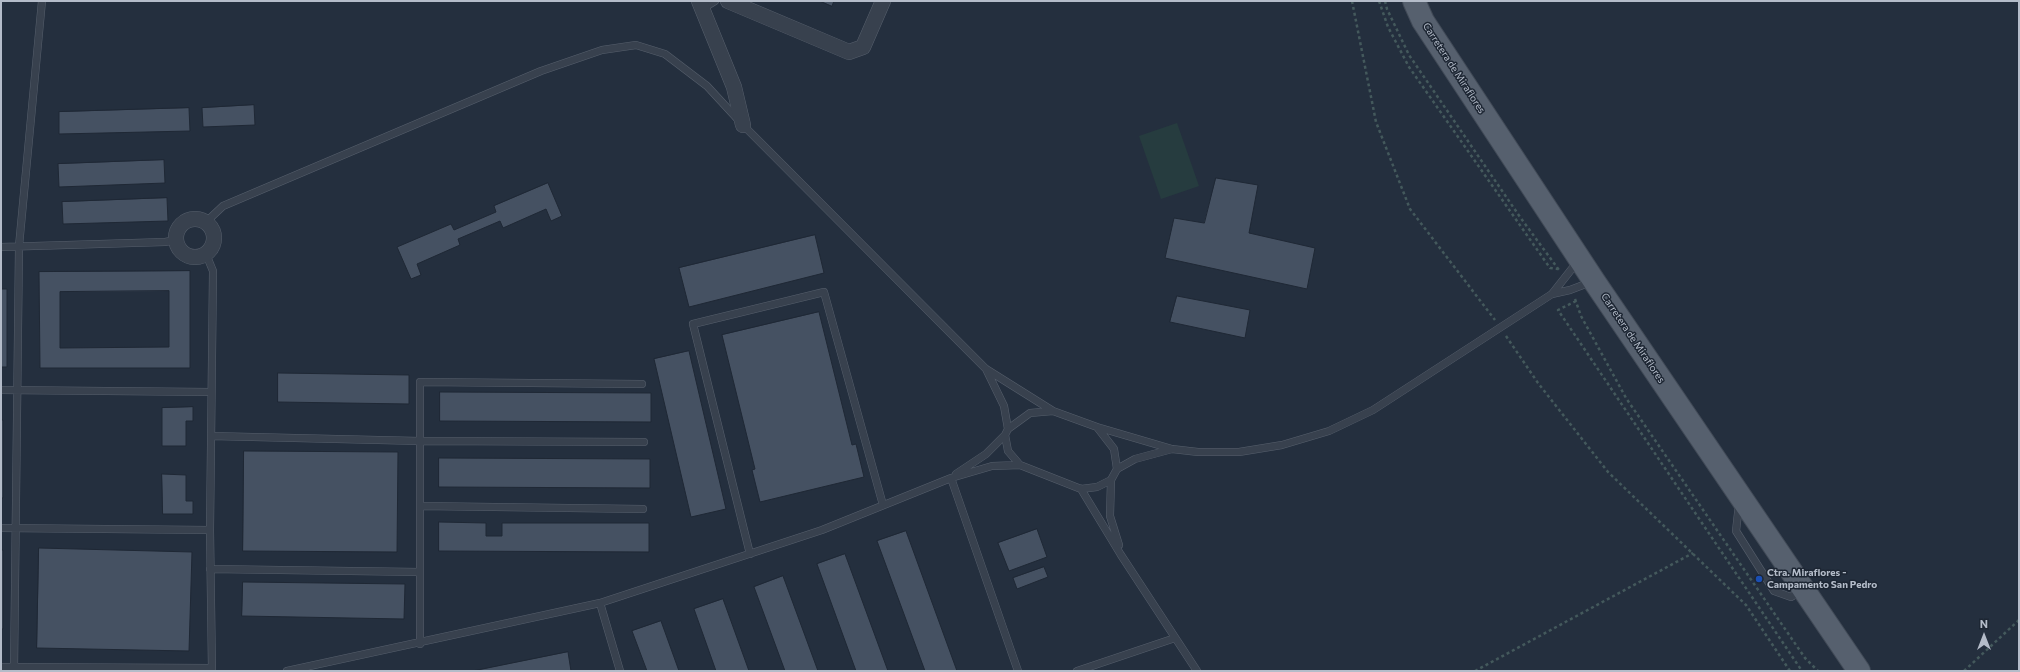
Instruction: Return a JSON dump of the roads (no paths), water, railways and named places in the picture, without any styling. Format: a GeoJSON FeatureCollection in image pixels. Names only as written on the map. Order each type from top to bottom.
{"type":"FeatureCollection","features":[{"type":"Feature","properties":{"kind":"main road","name":"Carretera de Miraflores"},"geometry":{"type":"LineString","coordinates":[[1414,1],[1423,21],[1594,281],[1859,671]]}},
{"type":"Feature","properties":{"kind":"street"},"geometry":{"type":"LineString","coordinates":[[728,1],[849,52],[863,47],[883,1]]}},
{"type":"Feature","properties":{"kind":"street"},"geometry":{"type":"LineString","coordinates":[[701,5],[734,87],[742,125]]}},
{"type":"Feature","properties":{"kind":"street"},"geometry":{"type":"LineString","coordinates":[[192,219],[206,222],[211,228],[214,242],[206,254],[199,257],[190,257],[183,253],[178,248],[176,233],[185,221],[192,219]]}},
{"type":"Feature","properties":{"kind":"lane"},"geometry":{"type":"LineString","coordinates":[[14,669],[19,246],[42,1]]}},
{"type":"Feature","properties":{"kind":"lane"},"geometry":{"type":"LineString","coordinates":[[701,5],[715,1]]}},
{"type":"Feature","properties":{"kind":"lane"},"geometry":{"type":"LineString","coordinates":[[206,222],[223,206],[534,74],[602,50],[636,45],[665,54],[707,86],[742,125],[986,369],[1053,411],[1097,427],[1172,449],[1198,452],[1240,452],[1282,445],[1330,431],[1373,410],[1552,294],[1580,259]]}},
{"type":"Feature","properties":{"kind":"lane"},"geometry":{"type":"LineString","coordinates":[[1,246],[166,242],[176,240]]}},
{"type":"Feature","properties":{"kind":"lane"},"geometry":{"type":"LineString","coordinates":[[1,668],[212,669],[210,530],[213,271],[206,254]]}},
{"type":"Feature","properties":{"kind":"lane"},"geometry":{"type":"LineString","coordinates":[[1552,294],[1570,290],[1594,281]]}},
{"type":"Feature","properties":{"kind":"lane"},"geometry":{"type":"LineString","coordinates":[[750,554],[693,324],[824,292],[883,505]]}},
{"type":"Feature","properties":{"kind":"lane"},"geometry":{"type":"LineString","coordinates":[[986,369],[1004,406],[1008,451],[1020,465]]}},
{"type":"Feature","properties":{"kind":"lane"},"geometry":{"type":"LineString","coordinates":[[420,644],[420,382],[642,384]]}},
{"type":"Feature","properties":{"kind":"lane"},"geometry":{"type":"LineString","coordinates":[[1,390],[211,392]]}},
{"type":"Feature","properties":{"kind":"lane"},"geometry":{"type":"LineString","coordinates":[[951,478],[986,454],[1007,432],[1030,413],[1053,411]]}},
{"type":"Feature","properties":{"kind":"lane"},"geometry":{"type":"LineString","coordinates":[[1097,427],[1114,448],[1117,469]]}},
{"type":"Feature","properties":{"kind":"lane"},"geometry":{"type":"LineString","coordinates":[[211,436],[420,441],[644,442]]}},
{"type":"Feature","properties":{"kind":"lane"},"geometry":{"type":"LineString","coordinates":[[1121,555],[1110,516],[1111,480],[1117,469],[1135,459],[1172,449]]}},
{"type":"Feature","properties":{"kind":"lane"},"geometry":{"type":"LineString","coordinates":[[287,671],[420,644],[600,603],[822,530],[951,478],[992,466],[1020,465],[1081,489],[1097,487],[1111,480]]}},
{"type":"Feature","properties":{"kind":"lane"},"geometry":{"type":"LineString","coordinates":[[951,478],[1018,671]]}},
{"type":"Feature","properties":{"kind":"lane"},"geometry":{"type":"LineString","coordinates":[[1081,489],[1121,555],[1197,671]]}},
{"type":"Feature","properties":{"kind":"lane"},"geometry":{"type":"LineString","coordinates":[[420,506],[643,509]]}},
{"type":"Feature","properties":{"kind":"lane"},"geometry":{"type":"LineString","coordinates":[[1,528],[210,530]]}},
{"type":"Feature","properties":{"kind":"lane"},"geometry":{"type":"LineString","coordinates":[[210,570],[420,572]]}},
{"type":"Feature","properties":{"kind":"lane"},"geometry":{"type":"LineString","coordinates":[[600,603],[620,671]]}},
{"type":"Feature","properties":{"kind":"lane"},"geometry":{"type":"LineString","coordinates":[[1077,671],[1175,638]]}},
{"type":"Feature","properties":{"kind":"place","name":"Ctra. Miraflores - Campamento San Pedro"},"geometry":{"type":"Point","coordinates":[1759,579]}}]}
